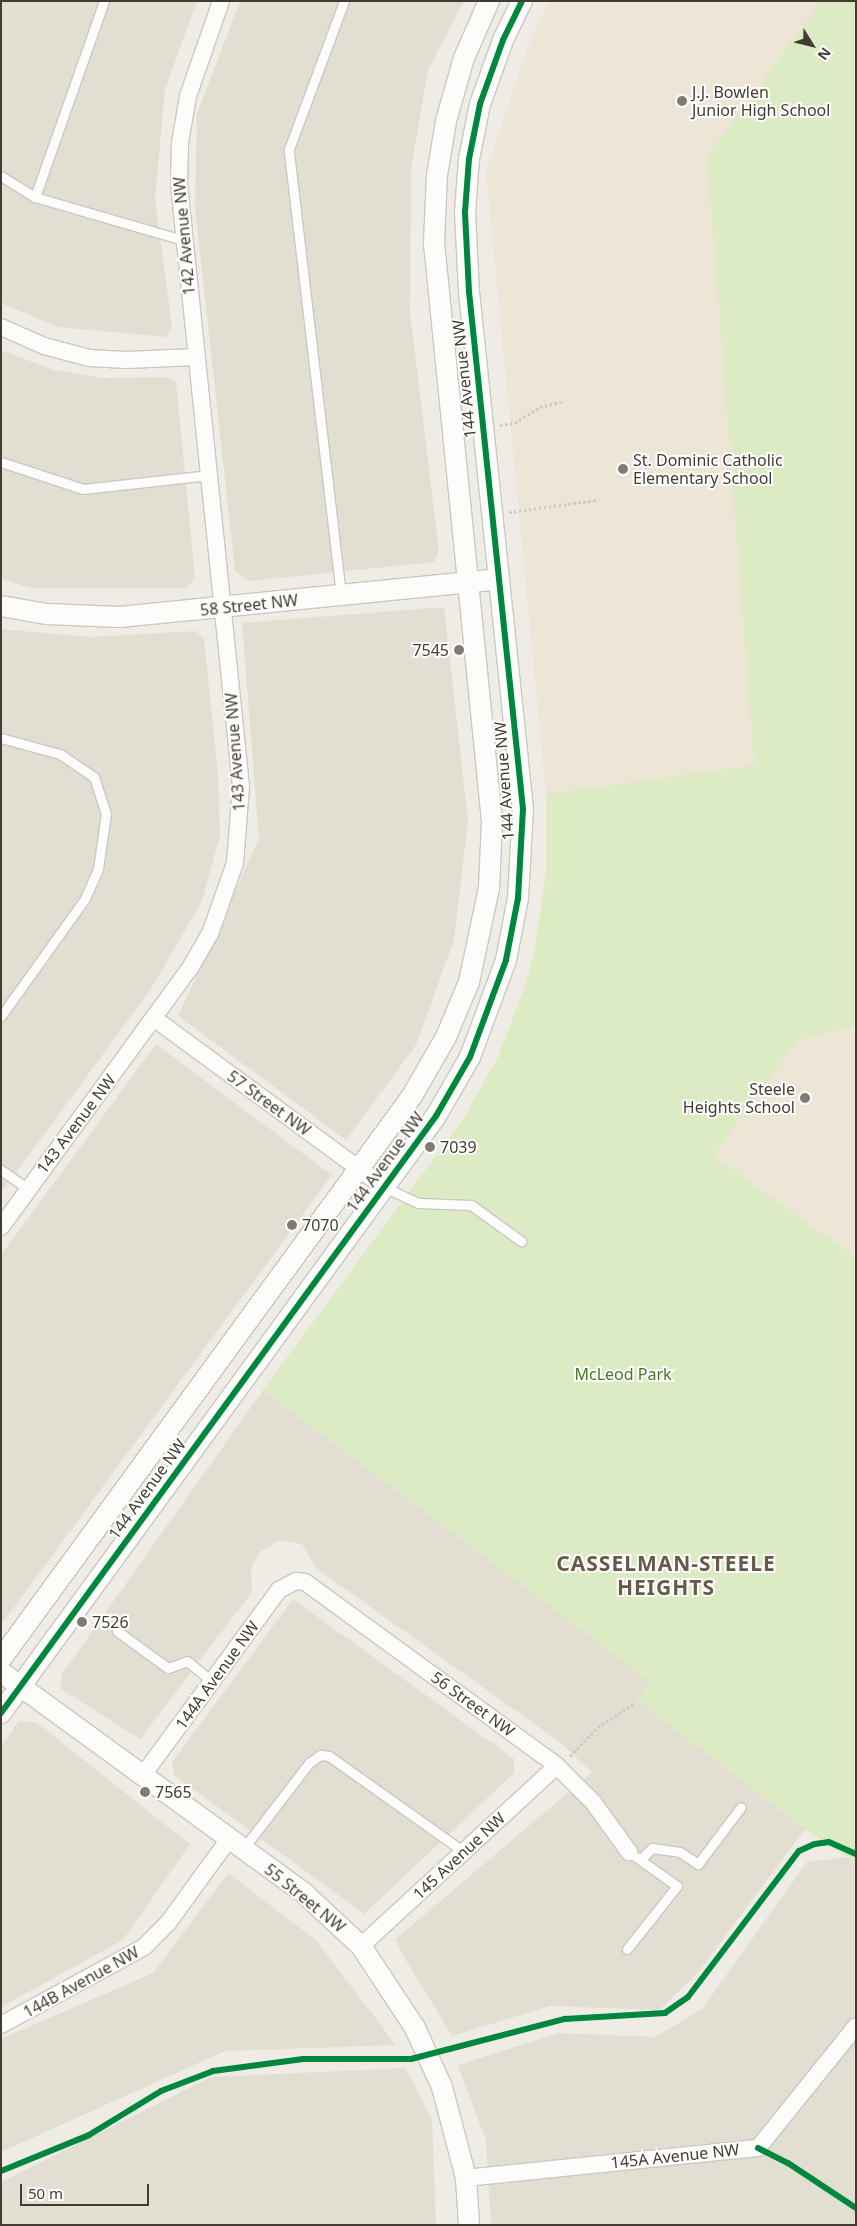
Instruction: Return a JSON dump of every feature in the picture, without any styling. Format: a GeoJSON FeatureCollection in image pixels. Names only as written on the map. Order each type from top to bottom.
{"type":"FeatureCollection","features":[{"type":"Feature","properties":{"kind":"street","name":"142 Avenue NW"},"geometry":{"type":"LineString","coordinates":[[195,357],[179,184],[183,120],[188,96],[220,1]]}},
{"type":"Feature","properties":{"kind":"street","name":"144 Avenue NW"},"geometry":{"type":"LineString","coordinates":[[1,1659],[412,1096],[442,1046],[469,982],[483,928],[491,864],[492,821],[436,285],[435,196],[439,155],[451,100],[464,58],[489,1]]}},
{"type":"Feature","properties":{"kind":"street","name":"144 Avenue NW"},"geometry":{"type":"LineString","coordinates":[[1,1713],[436,1116],[470,1057],[498,986],[513,928],[521,871],[523,810],[466,262],[466,189],[480,104],[500,47],[522,1]]}},
{"type":"Feature","properties":{"kind":"street"},"geometry":{"type":"LineString","coordinates":[[1,327],[44,346],[89,358],[140,360],[195,357]]}},
{"type":"Feature","properties":{"kind":"street","name":"143 Avenue NW"},"geometry":{"type":"LineString","coordinates":[[1,1227],[155,1019],[210,934],[235,864],[241,786],[195,357]]}},
{"type":"Feature","properties":{"kind":"street","name":"58 Street NW"},"geometry":{"type":"LineString","coordinates":[[1,606],[47,614],[100,618],[342,596],[498,579]]}},
{"type":"Feature","properties":{"kind":"street","name":"57 Street NW"},"geometry":{"type":"LineString","coordinates":[[155,1019],[384,1187]]}},
{"type":"Feature","properties":{"kind":"street","name":"144A Avenue NW"},"geometry":{"type":"LineString","coordinates":[[143,1775],[279,1590],[296,1581]]}},
{"type":"Feature","properties":{"kind":"street","name":"56 Street NW"},"geometry":{"type":"LineString","coordinates":[[296,1581],[313,1587],[557,1766],[593,1802],[635,1856]]}},
{"type":"Feature","properties":{"kind":"street","name":"55 Street NW"},"geometry":{"type":"LineString","coordinates":[[1,1672],[320,1906],[361,1946],[400,2001],[429,2056],[454,2123],[466,2178],[468,2225]]}},
{"type":"Feature","properties":{"kind":"street","name":"145 Avenue NW"},"geometry":{"type":"LineString","coordinates":[[361,1946],[557,1766]]}},
{"type":"Feature","properties":{"kind":"street","name":"144B Avenue NW"},"geometry":{"type":"LineString","coordinates":[[1,2025],[144,1947],[168,1923],[236,1844]]}},
{"type":"Feature","properties":{"kind":"street","name":"145A Avenue NW"},"geometry":{"type":"LineString","coordinates":[[466,2178],[758,2148],[856,2026]]}},
{"type":"Feature","properties":{"kind":"lane"},"geometry":{"type":"LineString","coordinates":[[35,197],[104,1]]}},
{"type":"Feature","properties":{"kind":"lane"},"geometry":{"type":"LineString","coordinates":[[342,596],[289,149],[344,1]]}},
{"type":"Feature","properties":{"kind":"lane"},"geometry":{"type":"LineString","coordinates":[[1,176],[35,197],[183,240]]}},
{"type":"Feature","properties":{"kind":"lane"},"geometry":{"type":"LineString","coordinates":[[1,462],[83,489],[209,475]]}},
{"type":"Feature","properties":{"kind":"lane"},"geometry":{"type":"LineString","coordinates":[[1,738],[60,754],[94,777],[106,813],[98,868],[84,900],[1,1016]]}},
{"type":"Feature","properties":{"kind":"lane"},"geometry":{"type":"LineString","coordinates":[[1,1170],[28,1189]]}},
{"type":"Feature","properties":{"kind":"lane"},"geometry":{"type":"LineString","coordinates":[[384,1187],[419,1202],[471,1205],[521,1241]]}},
{"type":"Feature","properties":{"kind":"lane"},"geometry":{"type":"LineString","coordinates":[[117,1631],[168,1668],[187,1661],[212,1681]]}},
{"type":"Feature","properties":{"kind":"lane"},"geometry":{"type":"LineString","coordinates":[[236,1844],[309,1763],[320,1755],[329,1756],[464,1852]]}},
{"type":"Feature","properties":{"kind":"lane"},"geometry":{"type":"LineString","coordinates":[[627,1949],[677,1886],[635,1856],[652,1848],[680,1852],[698,1864],[741,1807]]}},
{"type":"Feature","properties":{"kind":"path"},"geometry":{"type":"LineString","coordinates":[[482,428],[515,423],[540,407],[561,402]]}},
{"type":"Feature","properties":{"kind":"path"},"geometry":{"type":"LineString","coordinates":[[491,514],[598,500]]}},
{"type":"Feature","properties":{"kind":"path"},"geometry":{"type":"LineString","coordinates":[[557,1766],[598,1727],[634,1704]]}},
{"type":"Feature","properties":{"kind":"shaded area"},"geometry":{"type":"Polygon","coordinates":[[[1,1],[197,1],[165,89],[155,199],[172,327],[166,337],[58,327],[1,303],[1,1]]]}},
{"type":"Feature","properties":{"kind":"shaded area"},"geometry":{"type":"Polygon","coordinates":[[[240,1],[464,1],[428,70],[411,168],[410,312],[439,552],[434,562],[248,581],[235,571],[195,207],[197,114],[240,1]]]}},
{"type":"Feature","properties":{"kind":"shaded area","name":"St. Dominic Catholic Elementary School"},"geometry":{"type":"Polygon","coordinates":[[[550,1],[821,1],[707,156],[754,765],[546,794],[486,172],[528,46],[550,1]]]}},
{"type":"Feature","properties":{"kind":"shaded area"},"geometry":{"type":"Polygon","coordinates":[[[1,350],[54,370],[103,378],[166,377],[176,382],[195,577],[187,588],[31,588],[1,579],[1,350]]]}},
{"type":"Feature","properties":{"kind":"shaded area"},"geometry":{"type":"Polygon","coordinates":[[[444,607],[468,821],[454,940],[416,1045],[346,1140],[178,1016],[259,839],[242,623],[444,607]]]}},
{"type":"Feature","properties":{"kind":"shaded area"},"geometry":{"type":"Polygon","coordinates":[[[1,629],[89,637],[196,631],[204,639],[218,774],[220,836],[202,901],[151,989],[1,1193],[1,629]]]}},
{"type":"Feature","properties":{"kind":"shaded area","name":"Steele Heights School"},"geometry":{"type":"Polygon","coordinates":[[[856,1026],[856,1257],[713,1156],[797,1039],[856,1026]]]}},
{"type":"Feature","properties":{"kind":"shaded area"},"geometry":{"type":"Polygon","coordinates":[[[156,1044],[332,1175],[1,1625],[1,1255],[156,1044]]]}},
{"type":"Feature","properties":{"kind":"shaded area"},"geometry":{"type":"Polygon","coordinates":[[[263,1390],[650,1681],[637,1700],[805,1829],[697,1974],[659,2010],[550,2006],[452,2036],[401,1952],[396,1939],[592,1772],[558,1741],[316,1568],[302,1544],[280,1540],[260,1552],[251,1568],[252,1592],[140,1739],[61,1689],[62,1674],[263,1390]]]}},
{"type":"Feature","properties":{"kind":"shaded area"},"geometry":{"type":"Polygon","coordinates":[[[293,1599],[514,1759],[514,1773],[364,1914],[174,1775],[172,1762],[293,1599]]]}},
{"type":"Feature","properties":{"kind":"shaded area"},"geometry":{"type":"Polygon","coordinates":[[[19,1721],[37,1723],[190,1844],[123,1940],[1,2007],[1,1746],[19,1721]]]}},
{"type":"Feature","properties":{"kind":"shaded area"},"geometry":{"type":"Polygon","coordinates":[[[848,1857],[856,1863],[856,2225],[491,2225],[486,2141],[458,2065],[559,2033],[655,2037],[702,2009],[807,1862],[848,1857]]]}},
{"type":"Feature","properties":{"kind":"shaded area"},"geometry":{"type":"Polygon","coordinates":[[[228,1873],[316,1940],[396,2045],[225,2051],[1,2152],[1,2039],[153,1973],[228,1873]]]}},
{"type":"Feature","properties":{"kind":"shaded area"},"geometry":{"type":"Polygon","coordinates":[[[405,2068],[432,2119],[436,2225],[1,2225],[1,2182],[211,2077],[405,2068]]]}},
{"type":"Feature","properties":{"kind":"green space","name":"McLeod Park"},"geometry":{"type":"Polygon","coordinates":[[[821,1],[856,1],[856,1026],[797,1040],[713,1156],[856,1257],[856,1863],[805,1829],[637,1700],[649,1681],[263,1390],[463,1119],[497,1059],[524,989],[535,949],[546,873],[546,794],[754,765],[707,156],[821,1]]]}},
{"type":"Feature","properties":{"kind":"cycle path"},"geometry":{"type":"LineString","coordinates":[[1,1713],[436,1116],[470,1057],[506,960],[518,898],[523,809],[469,292],[465,212],[469,159],[480,104],[503,40],[522,1]]}},
{"type":"Feature","properties":{"kind":"cycle path"},"geometry":{"type":"LineString","coordinates":[[1,2171],[89,2135],[161,2091],[213,2071],[303,2059],[411,2059],[565,2019],[665,2013],[688,1997],[799,1851],[815,1844],[829,1842],[856,1854]]}},
{"type":"Feature","properties":{"kind":"cycle path"},"geometry":{"type":"LineString","coordinates":[[758,2148],[788,2163],[856,2208]]}},
{"type":"Feature","properties":{"kind":"place","name":"J.J. Bowlen Junior High School"},"geometry":{"type":"Point","coordinates":[682,101]}},
{"type":"Feature","properties":{"kind":"place","name":"St. Dominic Catholic Elementary School"},"geometry":{"type":"Point","coordinates":[623,469]}},
{"type":"Feature","properties":{"kind":"place","name":"7545"},"geometry":{"type":"Point","coordinates":[459,650]}},
{"type":"Feature","properties":{"kind":"place","name":"Steele Heights School"},"geometry":{"type":"Point","coordinates":[805,1098]}},
{"type":"Feature","properties":{"kind":"place","name":"7039"},"geometry":{"type":"Point","coordinates":[430,1147]}},
{"type":"Feature","properties":{"kind":"place","name":"7070"},"geometry":{"type":"Point","coordinates":[292,1225]}},
{"type":"Feature","properties":{"kind":"place","name":"7526"},"geometry":{"type":"Point","coordinates":[82,1622]}},
{"type":"Feature","properties":{"kind":"place","name":"7565"},"geometry":{"type":"Point","coordinates":[145,1792]}},
{"type":"Feature","properties":{"kind":"district","name":"CASSELMAN-STEELE HEIGHTS"},"geometry":{"type":"Point","coordinates":[666,1575]}}]}
